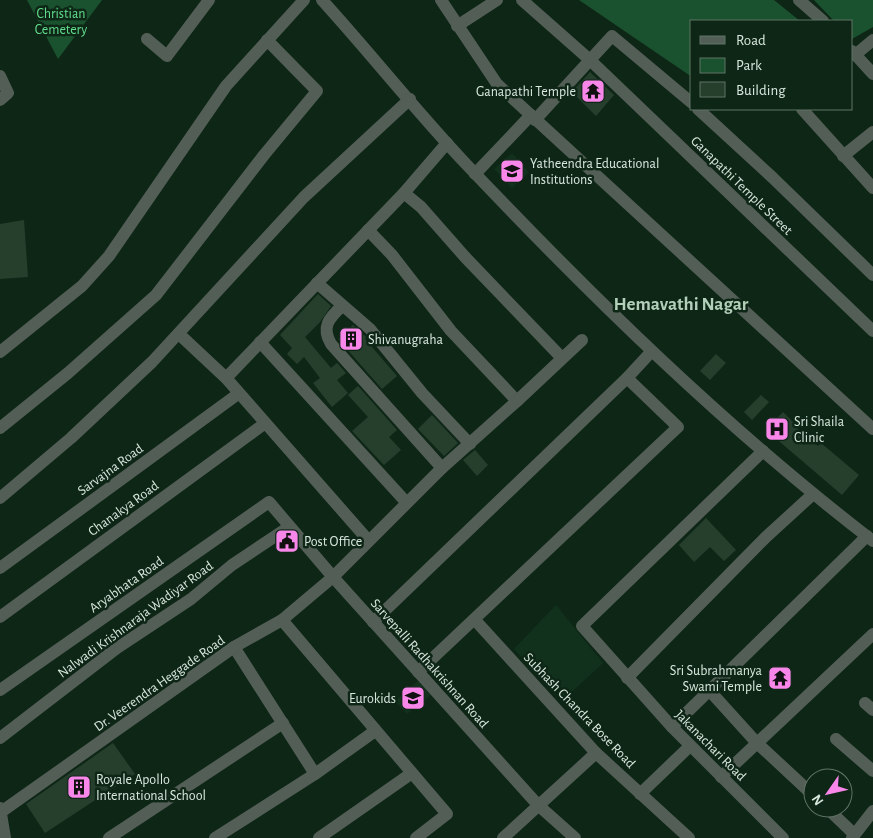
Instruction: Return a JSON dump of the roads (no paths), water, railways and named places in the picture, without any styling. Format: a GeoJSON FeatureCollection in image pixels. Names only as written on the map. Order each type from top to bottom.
{"type":"FeatureCollection","features":[{"type":"Feature","properties":{"kind":"street"},"geometry":{"type":"LineString","coordinates":[[146,39],[167,56],[209,0]]}},
{"type":"Feature","properties":{"kind":"street"},"geometry":{"type":"LineString","coordinates":[[0,352],[82,286],[108,256],[226,86],[304,0]]}},
{"type":"Feature","properties":{"kind":"street"},"geometry":{"type":"LineString","coordinates":[[322,0],[475,174],[651,352],[812,495],[870,539],[709,690],[672,728]]}},
{"type":"Feature","properties":{"kind":"street"},"geometry":{"type":"LineString","coordinates":[[441,0],[497,84],[873,429]]}},
{"type":"Feature","properties":{"kind":"street"},"geometry":{"type":"LineString","coordinates":[[457,26],[497,0]]}},
{"type":"Feature","properties":{"kind":"street","name":"Ganapathi Temple Street"},"geometry":{"type":"LineString","coordinates":[[522,0],[590,60],[873,331]]}},
{"type":"Feature","properties":{"kind":"street"},"geometry":{"type":"LineString","coordinates":[[799,0],[822,20]]}},
{"type":"Feature","properties":{"kind":"street"},"geometry":{"type":"LineString","coordinates":[[475,174],[533,118],[612,36],[690,101]]}},
{"type":"Feature","properties":{"kind":"street"},"geometry":{"type":"LineString","coordinates":[[0,428],[25,410],[156,295],[264,154],[317,92],[267,40]]}},
{"type":"Feature","properties":{"kind":"street"},"geometry":{"type":"LineString","coordinates":[[873,40],[853,53],[873,74]]}},
{"type":"Feature","properties":{"kind":"street"},"geometry":{"type":"LineString","coordinates":[[0,76],[8,93],[0,100]]}},
{"type":"Feature","properties":{"kind":"street"},"geometry":{"type":"LineString","coordinates":[[0,498],[71,438],[179,334],[304,197],[410,99]]}},
{"type":"Feature","properties":{"kind":"street"},"geometry":{"type":"LineString","coordinates":[[699,110],[774,178],[873,275]]}},
{"type":"Feature","properties":{"kind":"street"},"geometry":{"type":"LineString","coordinates":[[803,110],[873,188]]}},
{"type":"Feature","properties":{"kind":"street"},"geometry":{"type":"LineString","coordinates":[[843,156],[873,132]]}},
{"type":"Feature","properties":{"kind":"street"},"geometry":{"type":"LineString","coordinates":[[226,378],[404,193],[448,143]]}},
{"type":"Feature","properties":{"kind":"street"},"geometry":{"type":"LineString","coordinates":[[404,193],[421,206],[465,257],[561,357]]}},
{"type":"Feature","properties":{"kind":"street"},"geometry":{"type":"LineString","coordinates":[[368,230],[392,255],[451,331],[517,401]]}},
{"type":"Feature","properties":{"kind":"street"},"geometry":{"type":"LineString","coordinates":[[317,283],[370,329],[422,393],[470,444]]}},
{"type":"Feature","properties":{"kind":"street"},"geometry":{"type":"LineString","coordinates":[[342,306],[327,322],[325,328],[330,344],[442,468]]}},
{"type":"Feature","properties":{"kind":"street"},"geometry":{"type":"LineString","coordinates":[[179,334],[226,378],[264,424],[368,540]]}},
{"type":"Feature","properties":{"kind":"street","name":"Dr. Veerendra Heggade Road"},"geometry":{"type":"LineString","coordinates":[[0,810],[234,647],[282,620],[333,577],[406,502],[517,401],[561,357],[582,340]]}},
{"type":"Feature","properties":{"kind":"street"},"geometry":{"type":"LineString","coordinates":[[260,342],[406,502]]}},
{"type":"Feature","properties":{"kind":"street"},"geometry":{"type":"LineString","coordinates":[[373,622],[627,378],[651,352]]}},
{"type":"Feature","properties":{"kind":"street"},"geometry":{"type":"LineString","coordinates":[[418,672],[678,427],[627,378]]}},
{"type":"Feature","properties":{"kind":"street","name":"Sarvajna Road"},"geometry":{"type":"LineString","coordinates":[[0,568],[238,394]]}},
{"type":"Feature","properties":{"kind":"street","name":"Chanakya Road"},"geometry":{"type":"LineString","coordinates":[[0,616],[264,424]]}},
{"type":"Feature","properties":{"kind":"street","name":"Jakanachari Road"},"geometry":{"type":"LineString","coordinates":[[763,451],[582,626],[672,728],[783,838]]}},
{"type":"Feature","properties":{"kind":"street"},"geometry":{"type":"LineString","coordinates":[[627,678],[766,537],[812,495]]}},
{"type":"Feature","properties":{"kind":"street","name":"Sarvepalli Radhakrishnan Road"},"geometry":{"type":"LineString","coordinates":[[269,502],[333,577],[538,805],[575,838]]}},
{"type":"Feature","properties":{"kind":"street","name":"Aryabhata Road"},"geometry":{"type":"LineString","coordinates":[[0,690],[269,502]]}},
{"type":"Feature","properties":{"kind":"street","name":"Nalwadi Krishnaraja Wadiyar Road"},"geometry":{"type":"LineString","coordinates":[[0,738],[117,648],[191,599],[232,566],[289,527]]}},
{"type":"Feature","properties":{"kind":"street"},"geometry":{"type":"LineString","coordinates":[[282,620],[447,814],[416,838]]}},
{"type":"Feature","properties":{"kind":"street","name":"Subhash Chandra Bose Road"},"geometry":{"type":"LineString","coordinates":[[475,620],[596,753],[689,838]]}},
{"type":"Feature","properties":{"kind":"street"},"geometry":{"type":"LineString","coordinates":[[721,777],[756,742],[873,635]]}},
{"type":"Feature","properties":{"kind":"street"},"geometry":{"type":"LineString","coordinates":[[234,647],[315,774]]}},
{"type":"Feature","properties":{"kind":"street"},"geometry":{"type":"LineString","coordinates":[[709,690],[756,742],[803,786]]}},
{"type":"Feature","properties":{"kind":"street"},"geometry":{"type":"LineString","coordinates":[[109,838],[283,723]]}},
{"type":"Feature","properties":{"kind":"street"},"geometry":{"type":"LineString","coordinates":[[215,838],[315,774],[375,731]]}},
{"type":"Feature","properties":{"kind":"street"},"geometry":{"type":"LineString","coordinates":[[836,739],[873,771]]}},
{"type":"Feature","properties":{"kind":"street"},"geometry":{"type":"LineString","coordinates":[[640,794],[690,746]]}},
{"type":"Feature","properties":{"kind":"street"},"geometry":{"type":"LineString","coordinates":[[503,838],[596,753]]}},
{"type":"Feature","properties":{"kind":"street"},"geometry":{"type":"LineString","coordinates":[[319,838],[412,773]]}},
{"type":"Feature","properties":{"kind":"street"},"geometry":{"type":"LineString","coordinates":[[0,810],[5,838]]}},
{"type":"Feature","properties":{"kind":"street"},"geometry":{"type":"LineString","coordinates":[[836,818],[853,836],[870,821]]}},
{"type":"Feature","properties":{"kind":"place","name":"Ganapathi Temple"},"geometry":{"type":"Point","coordinates":[593,91]}},
{"type":"Feature","properties":{"kind":"place","name":"Yatheendra Educational Institutions"},"geometry":{"type":"Point","coordinates":[512,171]}},
{"type":"Feature","properties":{"kind":"place","name":"Shivanugraha"},"geometry":{"type":"Point","coordinates":[351,339]}},
{"type":"Feature","properties":{"kind":"place","name":"Sri Shaila Clinic"},"geometry":{"type":"Point","coordinates":[777,429]}},
{"type":"Feature","properties":{"kind":"place","name":"Post Office"},"geometry":{"type":"Point","coordinates":[287,541]}},
{"type":"Feature","properties":{"kind":"place","name":"Sri Subrahmanya Swami Temple"},"geometry":{"type":"Point","coordinates":[780,678]}},
{"type":"Feature","properties":{"kind":"place","name":"Eurokids"},"geometry":{"type":"Point","coordinates":[413,698]}},
{"type":"Feature","properties":{"kind":"place","name":"Royale Apollo International School"},"geometry":{"type":"Point","coordinates":[79,787]}},
{"type":"Feature","properties":{"kind":"district","name":"Hemavathi Nagar"},"geometry":{"type":"Point","coordinates":[681,303]}},
{"type":"Feature","properties":{"kind":"park label","name":"Christian Cemetery"},"geometry":{"type":"Point","coordinates":[61,22]}}]}
